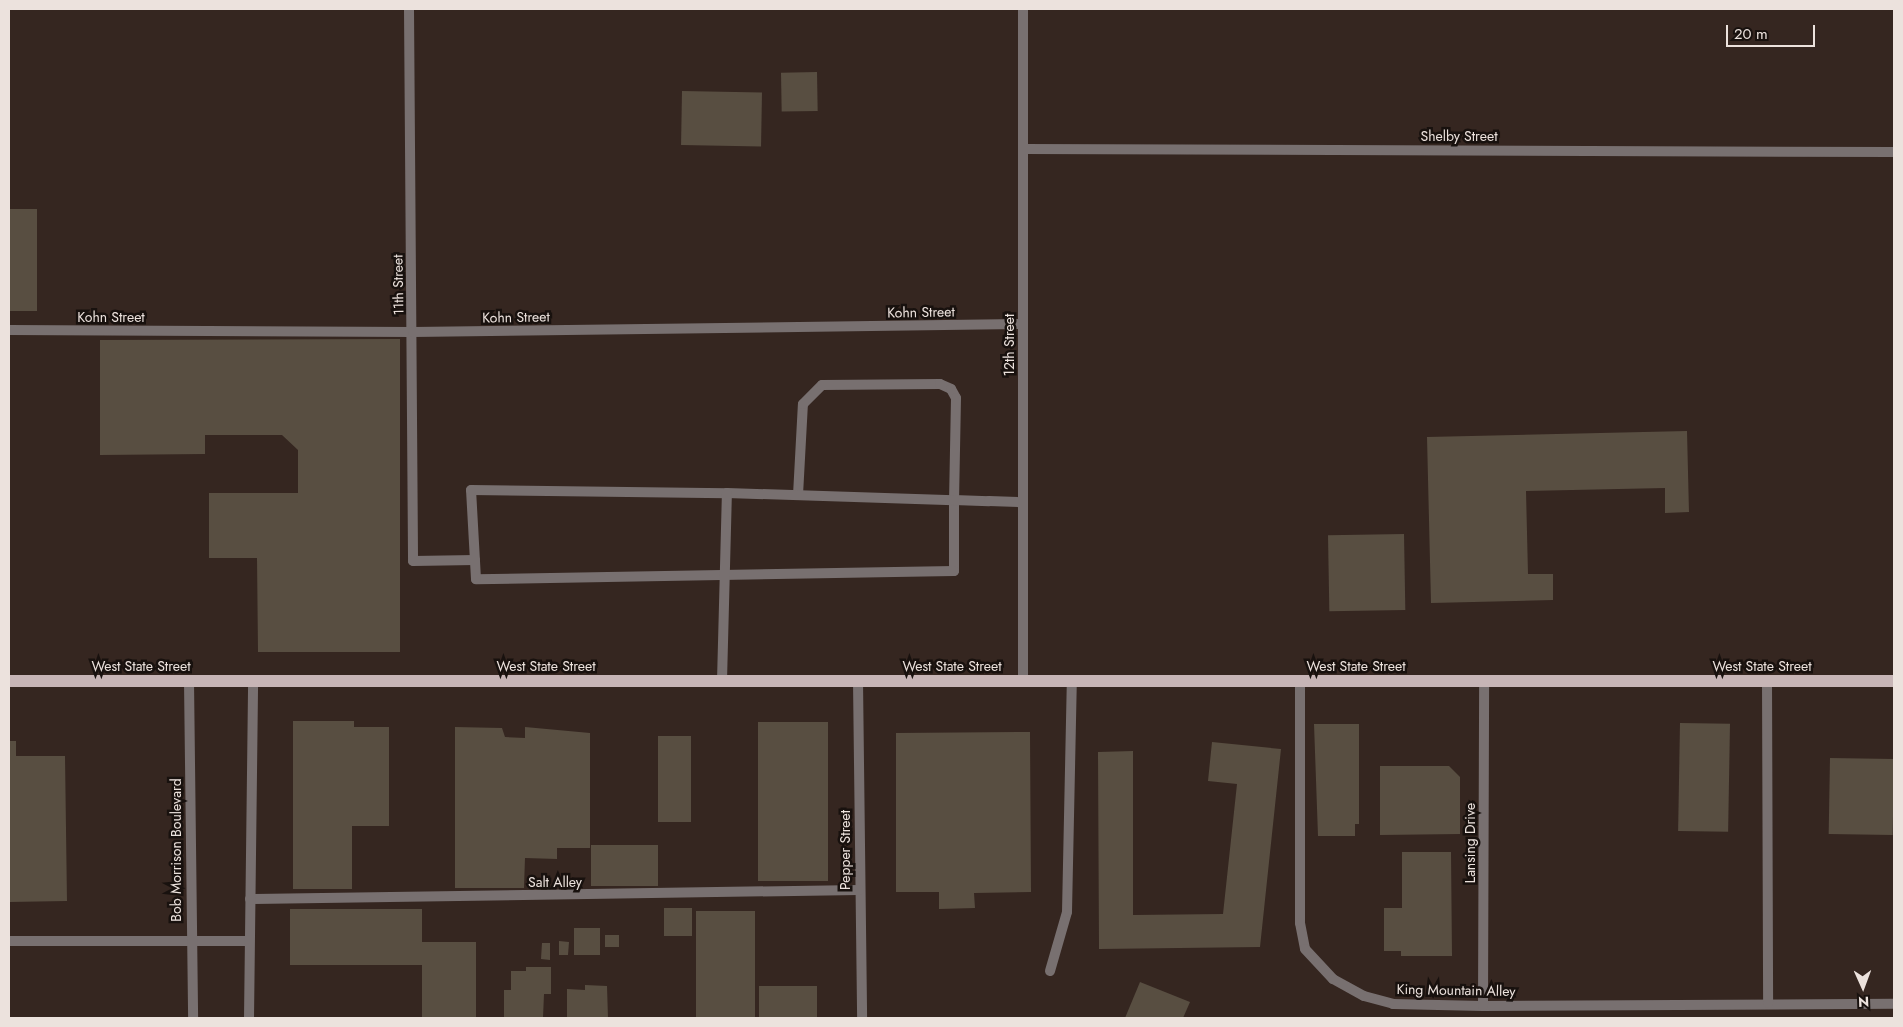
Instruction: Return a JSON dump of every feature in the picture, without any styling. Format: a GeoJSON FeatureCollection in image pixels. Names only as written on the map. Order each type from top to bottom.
{"type":"FeatureCollection","features":[{"type":"Feature","properties":{"kind":"main road","name":"West State Street"},"geometry":{"type":"LineString","coordinates":[[9,681],[1894,681]]}},
{"type":"Feature","properties":{"kind":"street","name":"11th Street"},"geometry":{"type":"LineString","coordinates":[[410,9],[413,561],[475,560]]}},
{"type":"Feature","properties":{"kind":"street","name":"12th Street"},"geometry":{"type":"LineString","coordinates":[[1023,681],[1024,9]]}},
{"type":"Feature","properties":{"kind":"street","name":"Shelby Street"},"geometry":{"type":"LineString","coordinates":[[1023,149],[1894,152]]}},
{"type":"Feature","properties":{"kind":"street","name":"Kohn Street"},"geometry":{"type":"LineString","coordinates":[[9,330],[413,332],[1023,324]]}},
{"type":"Feature","properties":{"kind":"street"},"geometry":{"type":"LineString","coordinates":[[798,495],[803,404],[822,385],[940,384],[951,389],[956,398],[954,500],[954,571],[476,579],[471,490],[727,493],[798,495],[954,500],[1023,502]]}},
{"type":"Feature","properties":{"kind":"street"},"geometry":{"type":"LineString","coordinates":[[722,681],[727,493]]}},
{"type":"Feature","properties":{"kind":"street","name":"Bob Morrison Boulevard"},"geometry":{"type":"LineString","coordinates":[[188,681],[190,942],[193,1018]]}},
{"type":"Feature","properties":{"kind":"street"},"geometry":{"type":"LineString","coordinates":[[249,1018],[253,681]]}},
{"type":"Feature","properties":{"kind":"street","name":"Pepper Street"},"geometry":{"type":"LineString","coordinates":[[858,681],[862,1018]]}},
{"type":"Feature","properties":{"kind":"street"},"geometry":{"type":"LineString","coordinates":[[1050,971],[1067,912],[1072,681]]}},
{"type":"Feature","properties":{"kind":"street","name":"King Mountain Alley"},"geometry":{"type":"LineString","coordinates":[[1300,681],[1300,923],[1305,949],[1333,979],[1364,996],[1393,1004],[1483,1006],[1768,1002],[1894,1004]]}},
{"type":"Feature","properties":{"kind":"street","name":"Lansing Drive"},"geometry":{"type":"LineString","coordinates":[[1483,1006],[1484,681]]}},
{"type":"Feature","properties":{"kind":"street"},"geometry":{"type":"LineString","coordinates":[[1767,681],[1768,1002]]}},
{"type":"Feature","properties":{"kind":"street","name":"Salt Alley"},"geometry":{"type":"LineString","coordinates":[[250,899],[859,890]]}},
{"type":"Feature","properties":{"kind":"street"},"geometry":{"type":"LineString","coordinates":[[9,941],[249,941]]}},
{"type":"Feature","properties":{"kind":"building"},"geometry":{"type":"Polygon","coordinates":[[[817,72],[818,111],[782,112],[781,73],[817,72]]]}},
{"type":"Feature","properties":{"kind":"building"},"geometry":{"type":"Polygon","coordinates":[[[682,91],[762,92],[761,146],[681,145],[682,91]]]}},
{"type":"Feature","properties":{"kind":"building"},"geometry":{"type":"Polygon","coordinates":[[[9,209],[37,209],[37,311],[9,311],[9,209]]]}},
{"type":"Feature","properties":{"kind":"building"},"geometry":{"type":"Polygon","coordinates":[[[400,339],[400,652],[258,652],[257,558],[209,558],[209,493],[298,493],[298,450],[282,435],[205,435],[205,454],[100,455],[100,340],[400,339]]]}},
{"type":"Feature","properties":{"kind":"building"},"geometry":{"type":"Polygon","coordinates":[[[1687,431],[1689,512],[1665,513],[1665,488],[1526,491],[1528,574],[1553,574],[1553,600],[1431,603],[1427,437],[1687,431]]]}},
{"type":"Feature","properties":{"kind":"building"},"geometry":{"type":"Polygon","coordinates":[[[1404,534],[1405,610],[1329,611],[1328,535],[1404,534]]]}},
{"type":"Feature","properties":{"kind":"building"},"geometry":{"type":"Polygon","coordinates":[[[293,721],[354,721],[354,727],[389,727],[389,826],[352,826],[352,889],[293,889],[293,721]]]}},
{"type":"Feature","properties":{"kind":"building"},"geometry":{"type":"Polygon","coordinates":[[[758,722],[828,722],[828,881],[758,881],[758,722]]]}},
{"type":"Feature","properties":{"kind":"building"},"geometry":{"type":"Polygon","coordinates":[[[1680,723],[1730,724],[1728,832],[1678,831],[1680,723]]]}},
{"type":"Feature","properties":{"kind":"building"},"geometry":{"type":"Polygon","coordinates":[[[1314,724],[1359,724],[1359,824],[1355,824],[1355,836],[1318,836],[1314,724]]]}},
{"type":"Feature","properties":{"kind":"building"},"geometry":{"type":"Polygon","coordinates":[[[455,727],[502,728],[505,737],[525,738],[525,727],[590,733],[590,848],[557,848],[557,859],[525,858],[524,888],[455,888],[455,727]]]}},
{"type":"Feature","properties":{"kind":"building"},"geometry":{"type":"Polygon","coordinates":[[[1030,732],[1031,892],[974,893],[975,908],[939,909],[939,892],[896,892],[896,733],[1030,732]]]}},
{"type":"Feature","properties":{"kind":"building"},"geometry":{"type":"Polygon","coordinates":[[[658,736],[691,736],[691,822],[658,822],[658,736]]]}},
{"type":"Feature","properties":{"kind":"building"},"geometry":{"type":"Polygon","coordinates":[[[9,741],[16,741],[16,756],[65,756],[67,901],[9,902],[9,741]]]}},
{"type":"Feature","properties":{"kind":"building"},"geometry":{"type":"Polygon","coordinates":[[[1212,742],[1281,749],[1260,947],[1099,949],[1098,752],[1133,751],[1133,915],[1223,914],[1237,784],[1208,781],[1212,742]]]}},
{"type":"Feature","properties":{"kind":"building"},"geometry":{"type":"Polygon","coordinates":[[[1830,758],[1894,759],[1893,835],[1829,834],[1830,758]]]}},
{"type":"Feature","properties":{"kind":"building"},"geometry":{"type":"Polygon","coordinates":[[[1380,766],[1449,766],[1460,777],[1460,834],[1380,835],[1380,766]]]}},
{"type":"Feature","properties":{"kind":"building"},"geometry":{"type":"Polygon","coordinates":[[[591,845],[658,845],[658,886],[591,886],[591,845]]]}},
{"type":"Feature","properties":{"kind":"building"},"geometry":{"type":"Polygon","coordinates":[[[1402,852],[1451,852],[1452,956],[1401,956],[1401,951],[1384,951],[1384,908],[1402,908],[1402,852]]]}},
{"type":"Feature","properties":{"kind":"building"},"geometry":{"type":"Polygon","coordinates":[[[664,908],[692,908],[692,936],[664,936],[664,908]]]}},
{"type":"Feature","properties":{"kind":"building"},"geometry":{"type":"Polygon","coordinates":[[[290,909],[422,909],[422,942],[476,942],[476,1018],[422,1018],[422,965],[290,965],[290,909]]]}},
{"type":"Feature","properties":{"kind":"building"},"geometry":{"type":"Polygon","coordinates":[[[696,911],[755,911],[755,1018],[696,1018],[696,911]]]}},
{"type":"Feature","properties":{"kind":"building"},"geometry":{"type":"Polygon","coordinates":[[[574,928],[600,928],[600,955],[574,955],[574,928]]]}},
{"type":"Feature","properties":{"kind":"building"},"geometry":{"type":"Polygon","coordinates":[[[605,935],[619,935],[619,947],[605,947],[605,935]]]}},
{"type":"Feature","properties":{"kind":"building"},"geometry":{"type":"Polygon","coordinates":[[[559,941],[569,942],[568,955],[559,955],[559,941]]]}},
{"type":"Feature","properties":{"kind":"building"},"geometry":{"type":"Polygon","coordinates":[[[542,943],[550,943],[550,960],[541,959],[542,943]]]}},
{"type":"Feature","properties":{"kind":"building"},"geometry":{"type":"Polygon","coordinates":[[[526,967],[551,967],[551,994],[544,994],[543,1018],[504,1018],[504,990],[511,990],[511,971],[526,971],[526,967]]]}},
{"type":"Feature","properties":{"kind":"building"},"geometry":{"type":"Polygon","coordinates":[[[1140,982],[1190,1002],[1183,1018],[1125,1018],[1140,982]]]}},
{"type":"Feature","properties":{"kind":"building"},"geometry":{"type":"Polygon","coordinates":[[[585,985],[607,986],[608,1018],[567,1018],[567,989],[585,990],[585,985]]]}},
{"type":"Feature","properties":{"kind":"building"},"geometry":{"type":"Polygon","coordinates":[[[759,986],[817,986],[817,1018],[759,1018],[759,986]]]}}]}
